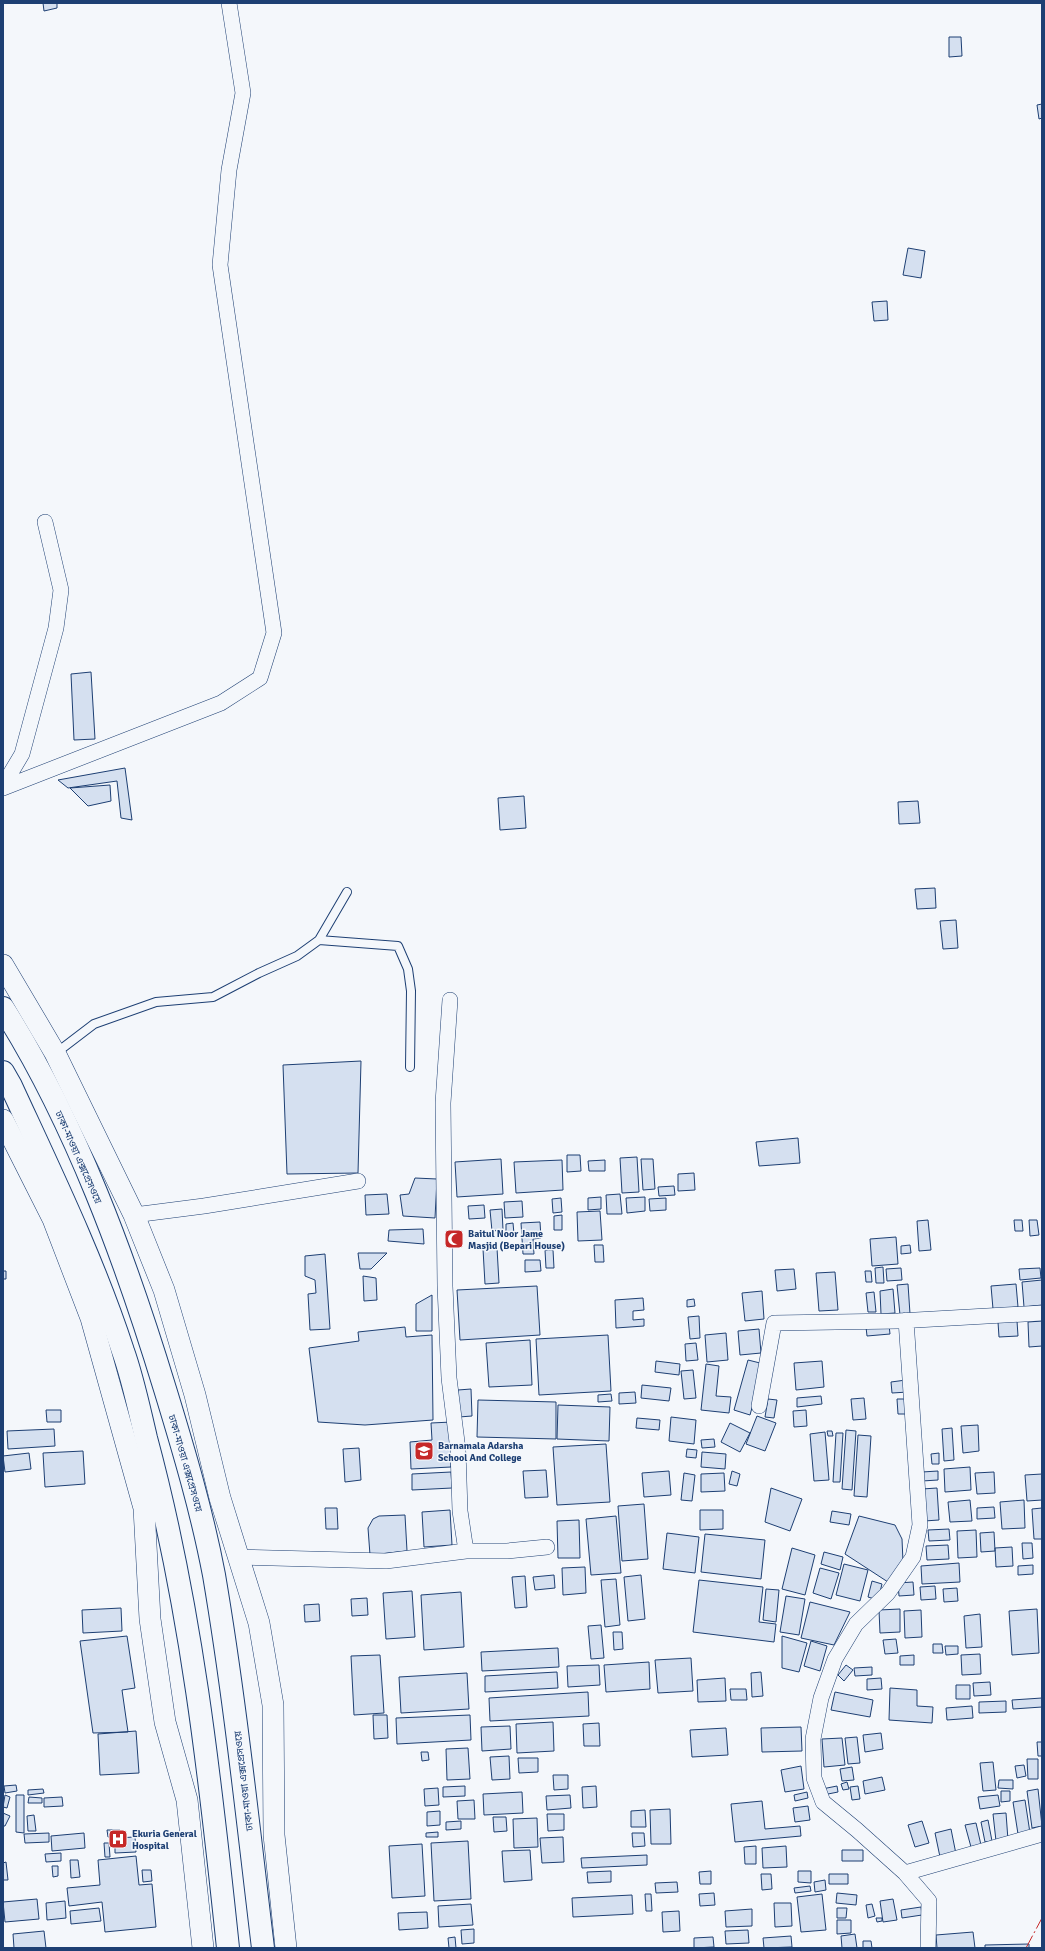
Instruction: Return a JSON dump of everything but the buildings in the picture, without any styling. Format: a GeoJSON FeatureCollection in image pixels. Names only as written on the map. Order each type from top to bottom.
{"type":"FeatureCollection","features":[{"type":"Feature","properties":{"kind":"highway","name":"ঢাকা-মাওয়া এক্সপ্রেসওয়ে"},"geometry":{"type":"LineString","coordinates":[[3,1008],[19,1033],[57,1108],[110,1227],[144,1318],[196,1490],[214,1575],[238,1734],[263,1948]]}},
{"type":"Feature","properties":{"kind":"highway"},"geometry":{"type":"LineString","coordinates":[[3,1072],[11,1086],[78,1231],[124,1352],[165,1508],[187,1622],[213,1809],[228,1948]]}},
{"type":"Feature","properties":{"kind":"main road"},"geometry":{"type":"LineString","coordinates":[[3,965],[55,1053],[134,1215],[166,1297],[195,1395],[220,1498],[258,1623],[273,1705],[274,1835],[286,1948]]}},
{"type":"Feature","properties":{"kind":"main road"},"geometry":{"type":"LineString","coordinates":[[3,1120],[53,1219],[91,1318],[144,1508],[150,1619],[165,1722],[187,1800],[203,1948]]}},
{"type":"Feature","properties":{"kind":"street"},"geometry":{"type":"LineString","coordinates":[[3,787],[221,703],[260,678],[274,633],[220,265],[229,170],[243,92],[229,3]]}},
{"type":"Feature","properties":{"kind":"street"},"geometry":{"type":"LineString","coordinates":[[3,787],[22,754],[56,628],[61,590],[45,522]]}},
{"type":"Feature","properties":{"kind":"street"},"geometry":{"type":"LineString","coordinates":[[450,1000],[443,1103],[445,1286],[449,1378],[458,1450],[460,1511],[466,1551]]}},
{"type":"Feature","properties":{"kind":"street"},"geometry":{"type":"LineString","coordinates":[[134,1215],[204,1206],[358,1181]]}},
{"type":"Feature","properties":{"kind":"street"},"geometry":{"type":"LineString","coordinates":[[759,1406],[774,1323],[906,1320],[1042,1313]]}},
{"type":"Feature","properties":{"kind":"street"},"geometry":{"type":"LineString","coordinates":[[906,1320],[920,1525],[913,1557],[888,1593],[856,1624],[835,1659],[821,1698],[813,1739],[814,1778],[823,1802],[905,1873],[929,1901],[928,1948]]}},
{"type":"Feature","properties":{"kind":"street"},"geometry":{"type":"LineString","coordinates":[[239,1557],[386,1561],[466,1551],[507,1551],[547,1547]]}},
{"type":"Feature","properties":{"kind":"street"},"geometry":{"type":"LineString","coordinates":[[905,1873],[1042,1834]]}},
{"type":"Feature","properties":{"kind":"lane"},"geometry":{"type":"LineString","coordinates":[[55,1053],[94,1024],[156,1002],[213,998],[259,973],[297,956],[319,940],[347,892]]}},
{"type":"Feature","properties":{"kind":"lane"},"geometry":{"type":"LineString","coordinates":[[319,940],[398,946],[408,969],[411,991],[410,1067]]}},
{"type":"Feature","properties":{"kind":"power"},"geometry":{"type":"LineString","coordinates":[[1026,1948],[1042,1918]]}},
{"type":"Feature","properties":{"kind":"place","name":"Baitul Noor Jame Masjid (Bepari House)"},"geometry":{"type":"Point","coordinates":[454,1239]}},
{"type":"Feature","properties":{"kind":"place","name":"Barnamala Adarsha School And College"},"geometry":{"type":"Point","coordinates":[424,1451]}},
{"type":"Feature","properties":{"kind":"place","name":"Ekuria General Hospital"},"geometry":{"type":"Point","coordinates":[118,1839]}}]}
